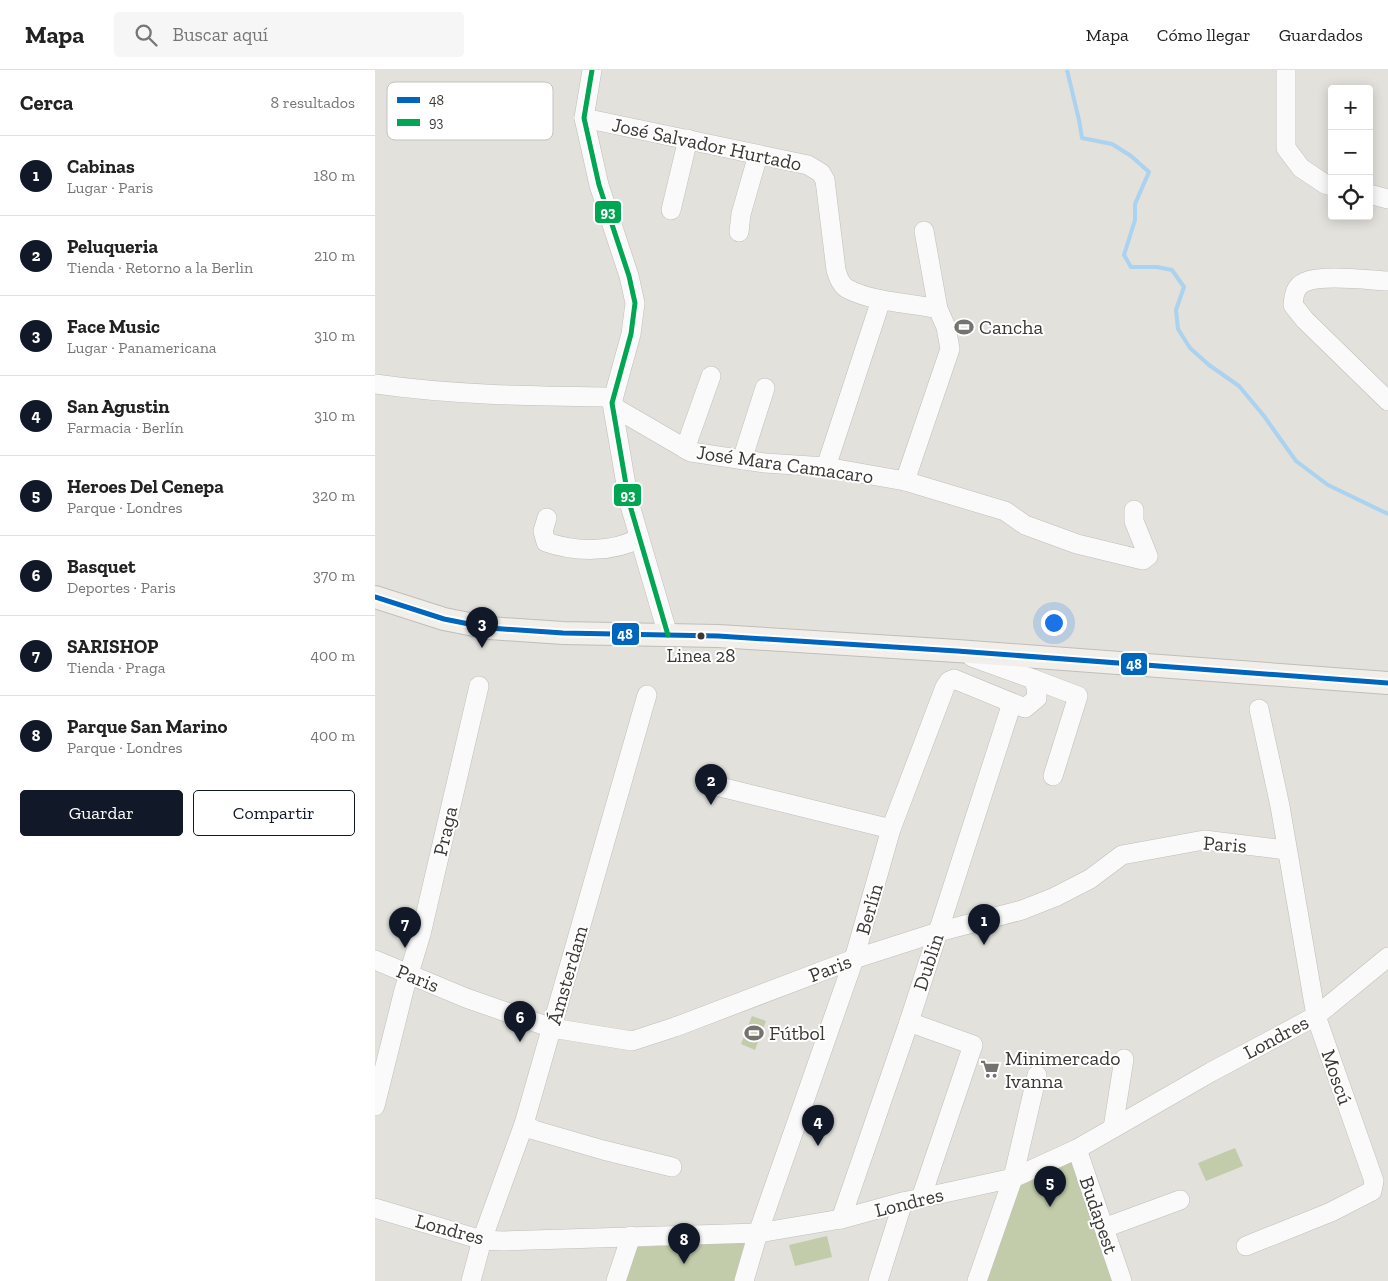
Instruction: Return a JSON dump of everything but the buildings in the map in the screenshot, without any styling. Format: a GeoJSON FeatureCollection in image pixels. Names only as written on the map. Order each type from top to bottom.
{"type":"FeatureCollection","features":[{"type":"Feature","properties":{"kind":"main road"},"geometry":{"type":"LineString","coordinates":[[375,598],[444,619],[489,628],[563,633],[718,636],[957,651],[1388,683]]}},
{"type":"Feature","properties":{"kind":"street"},"geometry":{"type":"LineString","coordinates":[[592,70],[584,118],[599,185],[629,276],[635,303],[631,334],[612,403],[629,502],[668,635]]}},
{"type":"Feature","properties":{"kind":"street"},"geometry":{"type":"LineString","coordinates":[[1286,70],[1286,148],[1301,168],[1328,185]]}},
{"type":"Feature","properties":{"kind":"street","name":"José Salvador Hurtado"},"geometry":{"type":"LineString","coordinates":[[584,118],[808,166],[821,173],[825,180],[838,276],[847,289],[881,300],[938,309]]}},
{"type":"Feature","properties":{"kind":"street"},"geometry":{"type":"LineString","coordinates":[[671,210],[688,139]]}},
{"type":"Feature","properties":{"kind":"street"},"geometry":{"type":"LineString","coordinates":[[739,232],[741,214],[758,155]]}},
{"type":"Feature","properties":{"kind":"street"},"geometry":{"type":"LineString","coordinates":[[1373,195],[1388,198]]}},
{"type":"Feature","properties":{"kind":"street"},"geometry":{"type":"LineString","coordinates":[[905,481],[950,348],[943,318],[938,309],[924,232]]}},
{"type":"Feature","properties":{"kind":"street"},"geometry":{"type":"LineString","coordinates":[[1388,281],[1319,278],[1304,282],[1295,291],[1293,305],[1388,401]]}},
{"type":"Feature","properties":{"kind":"street"},"geometry":{"type":"LineString","coordinates":[[826,467],[881,300]]}},
{"type":"Feature","properties":{"kind":"street"},"geometry":{"type":"LineString","coordinates":[[685,449],[711,376]]}},
{"type":"Feature","properties":{"kind":"street","name":"José Mara Camacaro"},"geometry":{"type":"LineString","coordinates":[[375,384],[490,395],[604,397],[617,409],[685,449],[742,460],[826,467],[905,481],[1005,511],[1025,525],[1077,544],[1143,560],[1148,556],[1134,521],[1134,510]]}},
{"type":"Feature","properties":{"kind":"street"},"geometry":{"type":"LineString","coordinates":[[742,460],[765,388]]}},
{"type":"Feature","properties":{"kind":"street"},"geometry":{"type":"LineString","coordinates":[[547,518],[543,531],[546,542],[561,547],[602,549],[627,545],[639,538]]}},
{"type":"Feature","properties":{"kind":"street"},"geometry":{"type":"LineString","coordinates":[[957,651],[1078,696],[1053,776]]}},
{"type":"Feature","properties":{"kind":"street","name":"Berlín"},"geometry":{"type":"LineString","coordinates":[[744,1281],[758,1233],[854,959],[891,829],[945,687],[954,678],[1012,703]]}},
{"type":"Feature","properties":{"kind":"street"},"geometry":{"type":"LineString","coordinates":[[1012,703],[1025,708],[1037,698],[1033,680]]}},
{"type":"Feature","properties":{"kind":"street","name":"Praga"},"geometry":{"type":"LineString","coordinates":[[375,1106],[421,934],[479,686]]}},
{"type":"Feature","properties":{"kind":"street","name":"Ámsterdam"},"geometry":{"type":"LineString","coordinates":[[471,1281],[482,1240],[523,1124],[552,1028],[647,695]]}},
{"type":"Feature","properties":{"kind":"street","name":"Dublin"},"geometry":{"type":"LineString","coordinates":[[841,1219],[909,1022],[1012,703]]}},
{"type":"Feature","properties":{"kind":"street","name":"Moscú"},"geometry":{"type":"LineString","coordinates":[[1246,1246],[1331,1212],[1372,1191],[1374,1187],[1374,1181],[1316,1016],[1286,850],[1280,806],[1259,709]]}},
{"type":"Feature","properties":{"kind":"street"},"geometry":{"type":"LineString","coordinates":[[704,783],[891,829]]}},
{"type":"Feature","properties":{"kind":"street","name":"Paris"},"geometry":{"type":"LineString","coordinates":[[375,960],[466,998],[552,1028],[632,1041],[675,1027],[854,959],[938,932],[1022,910],[1055,897],[1090,879],[1122,855],[1204,840],[1286,850]]}},
{"type":"Feature","properties":{"kind":"street","name":"Londres"},"geometry":{"type":"LineString","coordinates":[[375,1208],[482,1240],[503,1241],[758,1233],[841,1219],[912,1200],[1013,1178],[1077,1149],[1211,1072],[1316,1016],[1388,957]]}},
{"type":"Feature","properties":{"kind":"street"},"geometry":{"type":"LineString","coordinates":[[878,1281],[973,1045],[909,1022]]}},
{"type":"Feature","properties":{"kind":"street"},"geometry":{"type":"LineString","coordinates":[[1113,1128],[1124,1059]]}},
{"type":"Feature","properties":{"kind":"street"},"geometry":{"type":"LineString","coordinates":[[977,1281],[1013,1178],[1037,1075]]}},
{"type":"Feature","properties":{"kind":"street"},"geometry":{"type":"LineString","coordinates":[[523,1124],[534,1130],[603,1150],[672,1167]]}},
{"type":"Feature","properties":{"kind":"street","name":"Budapest"},"geometry":{"type":"LineString","coordinates":[[1077,1149],[1122,1281]]}},
{"type":"Feature","properties":{"kind":"street"},"geometry":{"type":"LineString","coordinates":[[1104,1228],[1180,1200]]}},
{"type":"Feature","properties":{"kind":"street"},"geometry":{"type":"LineString","coordinates":[[616,1281],[631,1236]]}},
{"type":"Feature","properties":{"kind":"green space","name":"Fútbol"},"geometry":{"type":"Polygon","coordinates":[[[752,1016],[766,1021],[755,1050],[741,1044],[752,1016]]]}},
{"type":"Feature","properties":{"kind":"green space"},"geometry":{"type":"Polygon","coordinates":[[[1235,1148],[1243,1166],[1206,1181],[1198,1163],[1235,1148]]]}},
{"type":"Feature","properties":{"kind":"green space"},"geometry":{"type":"Polygon","coordinates":[[[1076,1155],[1120,1281],[982,1281],[1016,1183],[1076,1155]]]}},
{"type":"Feature","properties":{"kind":"green space"},"geometry":{"type":"Polygon","coordinates":[[[827,1236],[832,1257],[795,1266],[789,1245],[827,1236]]]}},
{"type":"Feature","properties":{"kind":"green space"},"geometry":{"type":"Polygon","coordinates":[[[745,1242],[734,1281],[624,1281],[634,1247],[745,1242]]]}},
{"type":"Feature","properties":{"kind":"waterway"},"geometry":{"type":"LineString","coordinates":[[1067,70],[1082,138],[1112,144],[1131,156],[1149,172],[1135,204],[1135,220],[1124,255],[1131,267],[1157,267],[1172,270],[1184,287],[1176,310],[1178,329],[1190,348],[1209,365],[1239,386],[1264,416],[1296,461],[1328,485],[1388,514]]}},
{"type":"Feature","properties":{"kind":"transit line","name":"93"},"geometry":{"type":"LineString","coordinates":[[592,70],[584,118],[599,185],[629,276],[635,303],[631,334],[612,403],[629,502],[668,635]]}},
{"type":"Feature","properties":{"kind":"transit line","name":"48"},"geometry":{"type":"LineString","coordinates":[[375,597],[444,619],[489,628],[563,633],[718,636],[957,651],[1388,683]]}},
{"type":"Feature","properties":{"kind":"place","name":"Cancha"},"geometry":{"type":"Point","coordinates":[964,327]}},
{"type":"Feature","properties":{"kind":"place","name":"Linea 28"},"geometry":{"type":"Point","coordinates":[701,636]}},
{"type":"Feature","properties":{"kind":"place","name":"Face Music"},"geometry":{"type":"Point","coordinates":[482,648]}},
{"type":"Feature","properties":{"kind":"place","name":"Peluqueria"},"geometry":{"type":"Point","coordinates":[711,805]}},
{"type":"Feature","properties":{"kind":"place","name":"Cabinas"},"geometry":{"type":"Point","coordinates":[984,945]}},
{"type":"Feature","properties":{"kind":"place","name":"SARISHOP"},"geometry":{"type":"Point","coordinates":[405,948]}},
{"type":"Feature","properties":{"kind":"place","name":"Fútbol"},"geometry":{"type":"Point","coordinates":[754,1033]}},
{"type":"Feature","properties":{"kind":"place","name":"Basquet"},"geometry":{"type":"Point","coordinates":[520,1042]}},
{"type":"Feature","properties":{"kind":"place","name":"Minimercado Ivanna"},"geometry":{"type":"Point","coordinates":[990,1069]}},
{"type":"Feature","properties":{"kind":"place","name":"San Agustin"},"geometry":{"type":"Point","coordinates":[818,1146]}},
{"type":"Feature","properties":{"kind":"place","name":"Heroes Del Cenepa"},"geometry":{"type":"Point","coordinates":[1050,1207]}},
{"type":"Feature","properties":{"kind":"place","name":"Parque San Marino"},"geometry":{"type":"Point","coordinates":[684,1264]}}]}
